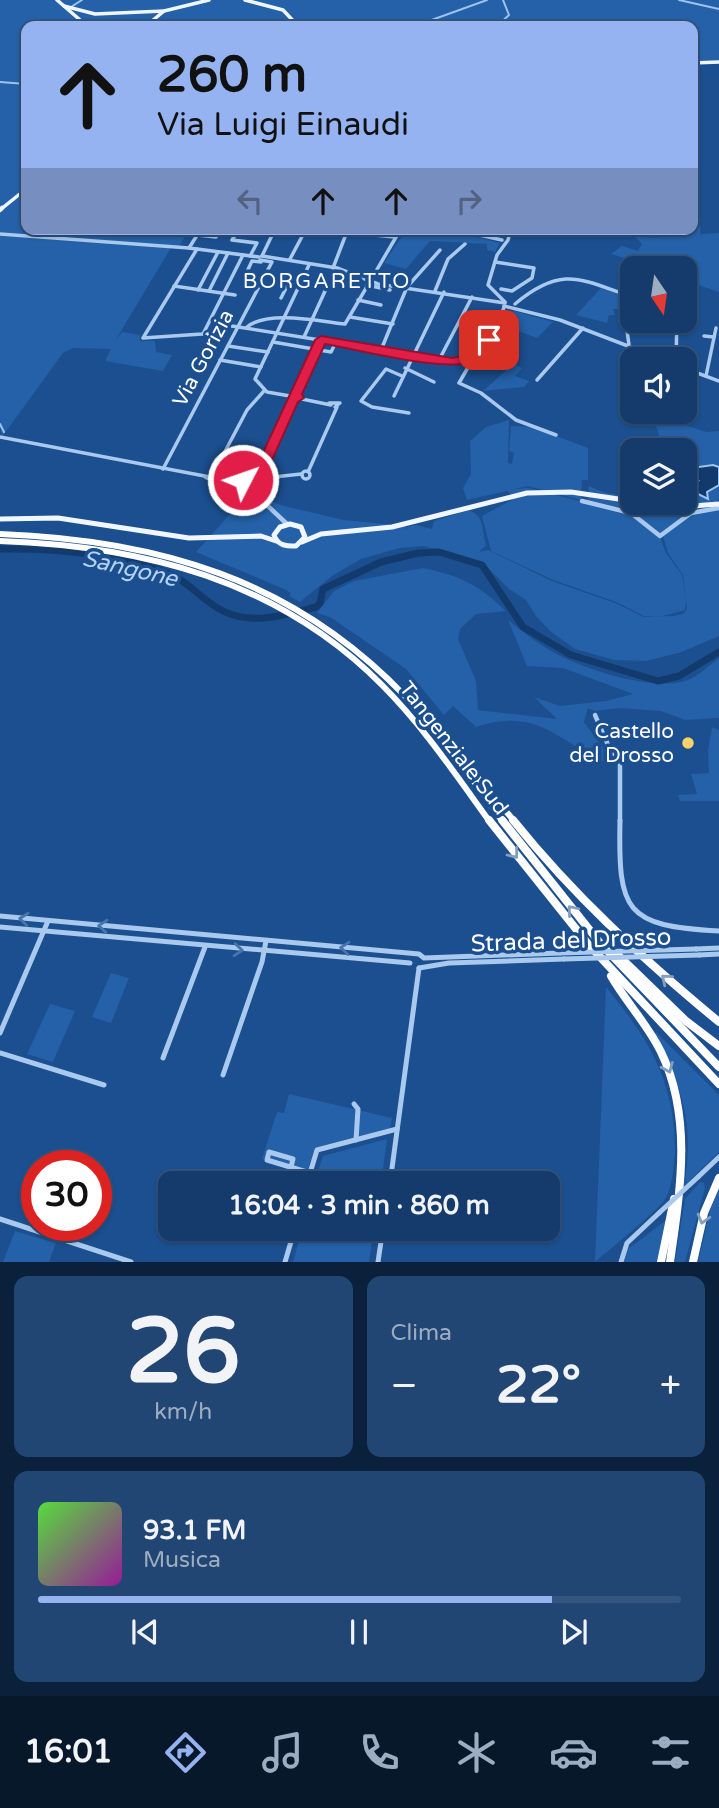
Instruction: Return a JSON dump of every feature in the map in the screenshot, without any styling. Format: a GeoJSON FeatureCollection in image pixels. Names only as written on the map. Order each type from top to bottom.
{"type":"FeatureCollection","features":[{"type":"Feature","properties":{"kind":"highway","name":"Tangenziale Sud"},"geometry":{"type":"LineString","coordinates":[[0,534],[69,537],[150,550],[210,568],[277,597],[369,662],[423,717],[589,930],[719,1067]]}},
{"type":"Feature","properties":{"kind":"highway","name":"Tangenziale Sud"},"geometry":{"type":"LineString","coordinates":[[0,541],[70,543],[144,555],[204,573],[309,621],[362,667],[415,722],[516,857],[607,968],[719,1084]]}},
{"type":"Feature","properties":{"kind":"highway"},"geometry":{"type":"LineString","coordinates":[[423,717],[459,754],[530,842],[594,912],[629,947],[719,1022]]}},
{"type":"Feature","properties":{"kind":"highway"},"geometry":{"type":"LineString","coordinates":[[589,930],[686,1021],[719,1046]]}},
{"type":"Feature","properties":{"kind":"highway"},"geometry":{"type":"LineString","coordinates":[[607,968],[621,995],[654,1040],[673,1079],[682,1121],[681,1177],[670,1262]]}},
{"type":"Feature","properties":{"kind":"highway"},"geometry":{"type":"LineString","coordinates":[[661,1262],[669,1214],[681,1177]]}},
{"type":"Feature","properties":{"kind":"highway"},"geometry":{"type":"LineString","coordinates":[[693,1262],[704,1213],[719,1178]]}},
{"type":"Feature","properties":{"kind":"main road"},"geometry":{"type":"LineString","coordinates":[[57,0],[81,21]]}},
{"type":"Feature","properties":{"kind":"main road"},"geometry":{"type":"LineString","coordinates":[[74,15],[164,11],[209,0]]}},
{"type":"Feature","properties":{"kind":"main road"},"geometry":{"type":"LineString","coordinates":[[245,0],[280,9],[295,21]]}},
{"type":"Feature","properties":{"kind":"main road"},"geometry":{"type":"LineString","coordinates":[[64,6],[83,13]]}},
{"type":"Feature","properties":{"kind":"main road"},"geometry":{"type":"LineString","coordinates":[[152,21],[164,11]]}},
{"type":"Feature","properties":{"kind":"main road"},"geometry":{"type":"LineString","coordinates":[[698,63],[719,62]]}},
{"type":"Feature","properties":{"kind":"main road"},"geometry":{"type":"LineString","coordinates":[[0,210],[21,192]]}},
{"type":"Feature","properties":{"kind":"main road"},"geometry":{"type":"LineString","coordinates":[[261,536],[288,547],[321,534],[392,527],[527,493],[570,492],[620,500]]}},
{"type":"Feature","properties":{"kind":"main road"},"geometry":{"type":"LineString","coordinates":[[697,507],[719,506]]}},
{"type":"Feature","properties":{"kind":"main road"},"geometry":{"type":"LineString","coordinates":[[0,519],[58,518],[196,539],[261,536],[287,524],[321,534]]}},
{"type":"Feature","properties":{"kind":"main road"},"geometry":{"type":"LineString","coordinates":[[302,542],[305,537],[303,529]]}},
{"type":"Feature","properties":{"kind":"main road"},"geometry":{"type":"LineString","coordinates":[[276,541],[277,530]]}},
{"type":"Feature","properties":{"kind":"street"},"geometry":{"type":"LineString","coordinates":[[0,234],[189,248],[290,260],[341,270],[369,284],[390,290]]}},
{"type":"Feature","properties":{"kind":"street"},"geometry":{"type":"LineString","coordinates":[[189,248],[197,235],[216,235]]}},
{"type":"Feature","properties":{"kind":"street"},"geometry":{"type":"LineString","coordinates":[[235,235],[232,240],[257,243],[259,258]]}},
{"type":"Feature","properties":{"kind":"street"},"geometry":{"type":"LineString","coordinates":[[244,278],[252,261],[259,258],[272,235]]}},
{"type":"Feature","properties":{"kind":"street"},"geometry":{"type":"LineString","coordinates":[[290,260],[305,235]]}},
{"type":"Feature","properties":{"kind":"street"},"geometry":{"type":"LineString","coordinates":[[333,268],[345,235]]}},
{"type":"Feature","properties":{"kind":"street"},"geometry":{"type":"LineString","coordinates":[[247,328],[255,320],[284,318],[342,325],[350,317],[395,237],[379,235]]}},
{"type":"Feature","properties":{"kind":"street"},"geometry":{"type":"LineString","coordinates":[[474,235],[503,243]]}},
{"type":"Feature","properties":{"kind":"street"},"geometry":{"type":"LineString","coordinates":[[507,303],[488,285],[503,243],[509,235]]}},
{"type":"Feature","properties":{"kind":"street"},"geometry":{"type":"LineString","coordinates":[[435,291],[447,259],[465,244]]}},
{"type":"Feature","properties":{"kind":"street"},"geometry":{"type":"LineString","coordinates":[[197,249],[143,338],[202,334],[237,327],[277,334]]}},
{"type":"Feature","properties":{"kind":"street"},"geometry":{"type":"LineString","coordinates":[[381,350],[407,287],[440,250]]}},
{"type":"Feature","properties":{"kind":"street"},"geometry":{"type":"LineString","coordinates":[[198,290],[218,252]]}},
{"type":"Feature","properties":{"kind":"street"},"geometry":{"type":"LineString","coordinates":[[209,291],[229,253]]}},
{"type":"Feature","properties":{"kind":"street"},"geometry":{"type":"LineString","coordinates":[[202,334],[243,255]]}},
{"type":"Feature","properties":{"kind":"street","name":"Via Gorizia"},"geometry":{"type":"LineString","coordinates":[[163,470],[272,262],[259,258]]}},
{"type":"Feature","properties":{"kind":"street"},"geometry":{"type":"LineString","coordinates":[[495,262],[534,268],[532,278],[512,291],[501,289]]}},
{"type":"Feature","properties":{"kind":"street"},"geometry":{"type":"LineString","coordinates":[[287,524],[242,485],[243,480],[252,475],[265,478],[301,474],[302,478],[308,479],[311,475],[308,472],[332,406],[264,391],[255,379],[309,265]]}},
{"type":"Feature","properties":{"kind":"street"},"geometry":{"type":"LineString","coordinates":[[335,281],[341,270]]}},
{"type":"Feature","properties":{"kind":"street"},"geometry":{"type":"LineString","coordinates":[[306,272],[315,273]]}},
{"type":"Feature","properties":{"kind":"street"},"geometry":{"type":"LineString","coordinates":[[265,275],[302,280]]}},
{"type":"Feature","properties":{"kind":"street"},"geometry":{"type":"LineString","coordinates":[[237,327],[439,360],[467,360],[482,353],[507,303],[549,279],[566,276],[620,294]]}},
{"type":"Feature","properties":{"kind":"street"},"geometry":{"type":"LineString","coordinates":[[281,298],[291,278]]}},
{"type":"Feature","properties":{"kind":"street"},"geometry":{"type":"LineString","coordinates":[[369,284],[444,292],[507,303],[629,346],[627,333]]}},
{"type":"Feature","properties":{"kind":"street"},"geometry":{"type":"LineString","coordinates":[[369,284],[372,293]]}},
{"type":"Feature","properties":{"kind":"street"},"geometry":{"type":"LineString","coordinates":[[174,286],[234,295]]}},
{"type":"Feature","properties":{"kind":"street"},"geometry":{"type":"LineString","coordinates":[[303,337],[326,289]]}},
{"type":"Feature","properties":{"kind":"street"},"geometry":{"type":"LineString","coordinates":[[402,376],[444,292]]}},
{"type":"Feature","properties":{"kind":"street"},"geometry":{"type":"LineString","coordinates":[[439,360],[472,297]]}},
{"type":"Feature","properties":{"kind":"street"},"geometry":{"type":"LineString","coordinates":[[358,300],[381,305]]}},
{"type":"Feature","properties":{"kind":"street"},"geometry":{"type":"LineString","coordinates":[[350,317],[393,324]]}},
{"type":"Feature","properties":{"kind":"street"},"geometry":{"type":"LineString","coordinates":[[257,329],[262,319]]}},
{"type":"Feature","properties":{"kind":"street"},"geometry":{"type":"LineString","coordinates":[[537,380],[583,328]]}},
{"type":"Feature","properties":{"kind":"street"},"geometry":{"type":"LineString","coordinates":[[706,376],[716,328]]}},
{"type":"Feature","properties":{"kind":"street"},"geometry":{"type":"LineString","coordinates":[[705,335],[713,337]]}},
{"type":"Feature","properties":{"kind":"street"},"geometry":{"type":"LineString","coordinates":[[259,475],[321,340]]}},
{"type":"Feature","properties":{"kind":"street"},"geometry":{"type":"LineString","coordinates":[[273,342],[331,352],[335,342]]}},
{"type":"Feature","properties":{"kind":"street"},"geometry":{"type":"LineString","coordinates":[[228,346],[268,352]]}},
{"type":"Feature","properties":{"kind":"street"},"geometry":{"type":"LineString","coordinates":[[220,360],[261,367]]}},
{"type":"Feature","properties":{"kind":"street"},"geometry":{"type":"LineString","coordinates":[[467,360],[470,364],[459,383],[481,393],[516,420],[556,435]]}},
{"type":"Feature","properties":{"kind":"street"},"geometry":{"type":"LineString","coordinates":[[405,368],[434,382]]}},
{"type":"Feature","properties":{"kind":"street"},"geometry":{"type":"LineString","coordinates":[[394,396],[405,377],[386,369],[361,401],[372,407],[408,413]]}},
{"type":"Feature","properties":{"kind":"street"},"geometry":{"type":"LineString","coordinates":[[697,373],[719,381]]}},
{"type":"Feature","properties":{"kind":"street"},"geometry":{"type":"LineString","coordinates":[[211,478],[247,410],[264,391]]}},
{"type":"Feature","properties":{"kind":"street"},"geometry":{"type":"LineString","coordinates":[[1,439],[211,478],[250,491],[264,488],[267,484],[265,478]]}},
{"type":"Feature","properties":{"kind":"street"},"geometry":{"type":"LineString","coordinates":[[582,501],[631,513],[660,536],[691,513],[719,506]]}},
{"type":"Feature","properties":{"kind":"street"},"geometry":{"type":"LineString","coordinates":[[276,517],[277,530]]}},
{"type":"Feature","properties":{"kind":"street"},"geometry":{"type":"LineString","coordinates":[[595,715],[611,752],[620,758]]}},
{"type":"Feature","properties":{"kind":"street"},"geometry":{"type":"LineString","coordinates":[[620,758],[623,755],[650,754]]}},
{"type":"Feature","properties":{"kind":"street"},"geometry":{"type":"LineString","coordinates":[[620,758],[618,877],[626,902],[634,912],[656,926],[719,932]]}},
{"type":"Feature","properties":{"kind":"street"},"geometry":{"type":"LineString","coordinates":[[0,916],[413,955],[410,963]]}},
{"type":"Feature","properties":{"kind":"street"},"geometry":{"type":"LineString","coordinates":[[0,1033],[48,921]]}},
{"type":"Feature","properties":{"kind":"street"},"geometry":{"type":"LineString","coordinates":[[78,935],[81,924]]}},
{"type":"Feature","properties":{"kind":"street"},"geometry":{"type":"LineString","coordinates":[[0,927],[410,963],[421,967]]}},
{"type":"Feature","properties":{"kind":"street"},"geometry":{"type":"LineString","coordinates":[[122,939],[124,928]]}},
{"type":"Feature","properties":{"kind":"street"},"geometry":{"type":"LineString","coordinates":[[223,1075],[266,941]]}},
{"type":"Feature","properties":{"kind":"street"},"geometry":{"type":"LineString","coordinates":[[163,1058],[205,947]]}},
{"type":"Feature","properties":{"kind":"street","name":"Strada del Drosso"},"geometry":{"type":"LineString","coordinates":[[421,967],[697,952],[719,948]]}},
{"type":"Feature","properties":{"kind":"street","name":"Strada del Drosso"},"geometry":{"type":"LineString","coordinates":[[413,955],[419,954],[424,958],[560,953],[719,954]]}},
{"type":"Feature","properties":{"kind":"street"},"geometry":{"type":"LineString","coordinates":[[392,1171],[424,958]]}},
{"type":"Feature","properties":{"kind":"street"},"geometry":{"type":"LineString","coordinates":[[0,1053],[104,1085]]}},
{"type":"Feature","properties":{"kind":"street"},"geometry":{"type":"LineString","coordinates":[[354,1104],[358,1109],[356,1140]]}},
{"type":"Feature","properties":{"kind":"street"},"geometry":{"type":"LineString","coordinates":[[311,1171],[317,1150],[397,1129]]}},
{"type":"Feature","properties":{"kind":"street"},"geometry":{"type":"LineString","coordinates":[[621,1262],[626,1243],[719,1157]]}},
{"type":"Feature","properties":{"kind":"street"},"geometry":{"type":"LineString","coordinates":[[291,1167],[304,1171]]}},
{"type":"Feature","properties":{"kind":"street"},"geometry":{"type":"LineString","coordinates":[[0,1219],[131,1262]]}},
{"type":"Feature","properties":{"kind":"street"},"geometry":{"type":"LineString","coordinates":[[285,1262],[291,1241]]}},
{"type":"Feature","properties":{"kind":"street"},"geometry":{"type":"LineString","coordinates":[[378,1262],[381,1241]]}},
{"type":"Feature","properties":{"kind":"shaded area"},"geometry":{"type":"Polygon","coordinates":[[[0,0],[719,0],[719,62],[698,63],[698,21],[21,21],[21,235],[186,235],[179,246],[172,246],[115,341],[122,332],[140,335],[140,341],[155,341],[156,352],[172,355],[163,371],[105,361],[111,349],[73,348],[63,353],[2,437],[0,0]]]}},
{"type":"Feature","properties":{"kind":"shaded area"},"geometry":{"type":"Polygon","coordinates":[[[698,225],[701,237],[702,234],[719,233],[719,292],[697,284],[697,256],[620,257],[611,254],[622,246],[638,251],[642,244],[634,236],[671,239],[634,235],[698,235],[698,225]]]}},
{"type":"Feature","properties":{"kind":"shaded area"},"geometry":{"type":"Polygon","coordinates":[[[403,235],[469,235],[500,243],[495,252],[487,250],[487,244],[430,241],[406,269],[384,263],[403,235]]]}},
{"type":"Feature","properties":{"kind":"shaded area"},"geometry":{"type":"Polygon","coordinates":[[[601,288],[620,295],[620,309],[613,309],[615,315],[609,315],[607,323],[576,315],[601,288]]]}},
{"type":"Feature","properties":{"kind":"shaded area"},"geometry":{"type":"Polygon","coordinates":[[[515,311],[553,322],[537,338],[504,326],[509,313],[515,311]]]}},
{"type":"Feature","properties":{"kind":"shaded area"},"geometry":{"type":"Polygon","coordinates":[[[513,364],[522,368],[515,376],[529,381],[524,387],[483,391],[513,364]]]}},
{"type":"Feature","properties":{"kind":"shaded area"},"geometry":{"type":"Polygon","coordinates":[[[509,420],[508,463],[512,464],[514,453],[509,451],[511,426],[533,427],[588,448],[588,480],[582,480],[581,500],[528,486],[467,500],[463,488],[471,474],[470,441],[486,427],[509,420]]]}},
{"type":"Feature","properties":{"kind":"shaded area"},"geometry":{"type":"Polygon","coordinates":[[[655,424],[682,424],[706,432],[719,431],[719,498],[714,505],[697,511],[697,438],[660,438],[655,424]]]}},
{"type":"Feature","properties":{"kind":"shaded area"},"geometry":{"type":"Polygon","coordinates":[[[697,467],[719,467],[719,485],[707,492],[708,499],[697,494],[697,467]]]}},
{"type":"Feature","properties":{"kind":"shaded area"},"geometry":{"type":"Polygon","coordinates":[[[589,486],[620,496],[620,508],[587,501],[589,486]]]}},
{"type":"Feature","properties":{"kind":"shaded area"},"geometry":{"type":"Polygon","coordinates":[[[528,488],[620,511],[620,515],[632,515],[660,537],[666,553],[682,575],[685,610],[659,617],[644,616],[616,602],[553,580],[491,551],[482,516],[512,500],[513,496],[506,490],[528,488]]]}},
{"type":"Feature","properties":{"kind":"shaded area"},"geometry":{"type":"Polygon","coordinates":[[[249,493],[284,506],[344,520],[405,526],[407,530],[407,527],[416,525],[432,529],[434,521],[469,510],[478,516],[482,525],[486,545],[479,552],[488,550],[552,581],[615,603],[644,617],[673,616],[683,614],[687,609],[683,575],[668,553],[663,536],[691,515],[715,507],[719,501],[719,636],[682,652],[646,661],[614,660],[575,649],[550,631],[526,600],[509,589],[483,563],[424,546],[400,548],[361,559],[332,576],[300,602],[289,596],[291,593],[284,589],[196,552],[249,493]]]}},
{"type":"Feature","properties":{"kind":"shaded area"},"geometry":{"type":"Polygon","coordinates":[[[632,515],[688,515],[662,535],[632,515]]]}},
{"type":"Feature","properties":{"kind":"shaded area"},"geometry":{"type":"Polygon","coordinates":[[[423,568],[468,582],[506,611],[476,614],[460,629],[458,639],[476,681],[478,710],[557,719],[534,697],[560,706],[606,701],[633,694],[563,668],[527,666],[508,620],[561,656],[597,671],[637,681],[674,683],[688,680],[719,658],[719,718],[685,720],[661,711],[618,708],[595,711],[588,708],[584,722],[617,763],[594,758],[549,731],[527,722],[504,721],[476,727],[453,706],[444,715],[406,669],[330,617],[317,613],[334,591],[354,581],[423,568]]]}},
{"type":"Feature","properties":{"kind":"shaded area"},"geometry":{"type":"Polygon","coordinates":[[[712,727],[719,730],[719,801],[680,801],[678,795],[697,794],[691,774],[709,773],[708,750],[712,727]]]}},
{"type":"Feature","properties":{"kind":"shaded area"},"geometry":{"type":"Polygon","coordinates":[[[111,973],[129,978],[111,1023],[92,1017],[111,973]]]}},
{"type":"Feature","properties":{"kind":"shaded area"},"geometry":{"type":"Polygon","coordinates":[[[606,987],[647,1044],[665,1082],[674,1126],[675,1151],[672,1181],[666,1198],[595,1262],[606,987]]]}},
{"type":"Feature","properties":{"kind":"shaded area"},"geometry":{"type":"Polygon","coordinates":[[[50,1004],[75,1011],[53,1062],[27,1054],[50,1004]]]}},
{"type":"Feature","properties":{"kind":"shaded area"},"geometry":{"type":"Polygon","coordinates":[[[656,1032],[719,1095],[719,1152],[684,1186],[688,1145],[684,1107],[672,1071],[654,1033],[656,1032]]]}},
{"type":"Feature","properties":{"kind":"shaded area"},"geometry":{"type":"Polygon","coordinates":[[[289,1094],[392,1118],[390,1128],[315,1148],[307,1171],[304,1171],[262,1159],[277,1112],[284,1113],[289,1094]]]}},
{"type":"Feature","properties":{"kind":"shaded area"},"geometry":{"type":"Polygon","coordinates":[[[387,1139],[383,1171],[318,1171],[323,1156],[387,1139]]]}},
{"type":"Feature","properties":{"kind":"shaded area"},"geometry":{"type":"Polygon","coordinates":[[[700,1182],[704,1183],[705,1188],[685,1262],[675,1262],[685,1199],[700,1182]]]}},
{"type":"Feature","properties":{"kind":"shaded area"},"geometry":{"type":"Polygon","coordinates":[[[719,1187],[719,1262],[698,1262],[710,1211],[719,1187]]]}},
{"type":"Feature","properties":{"kind":"shaded area"},"geometry":{"type":"Polygon","coordinates":[[[665,1221],[657,1262],[624,1262],[628,1249],[665,1221]]]}},
{"type":"Feature","properties":{"kind":"shaded area"},"geometry":{"type":"Polygon","coordinates":[[[15,1231],[21,1233],[21,1241],[56,1243],[49,1262],[3,1262],[15,1231]]]}},
{"type":"Feature","properties":{"kind":"shaded area"},"geometry":{"type":"Polygon","coordinates":[[[299,1241],[372,1241],[369,1262],[293,1262],[299,1241]]]}},
{"type":"Feature","properties":{"kind":"waterway"},"geometry":{"type":"LineString","coordinates":[[71,7],[82,0]]}},
{"type":"Feature","properties":{"kind":"waterway"},"geometry":{"type":"LineString","coordinates":[[429,21],[487,0]]}},
{"type":"Feature","properties":{"kind":"waterway"},"geometry":{"type":"LineString","coordinates":[[502,21],[509,15],[503,0]]}},
{"type":"Feature","properties":{"kind":"waterway"},"geometry":{"type":"LineString","coordinates":[[679,0],[719,9]]}},
{"type":"Feature","properties":{"kind":"waterway"},"geometry":{"type":"LineString","coordinates":[[0,82],[21,84]]}},
{"type":"Feature","properties":{"kind":"waterway"},"geometry":{"type":"LineString","coordinates":[[0,424],[4,432]]}},
{"type":"Feature","properties":{"kind":"waterway","name":"Sangone"},"geometry":{"type":"LineString","coordinates":[[0,549],[81,553],[140,564],[177,578],[225,612],[250,618],[276,616],[316,607],[320,603],[323,589],[381,562],[418,553],[439,552],[482,565],[523,627],[571,655],[658,681],[679,676],[719,652]]}},
{"type":"Feature","properties":{"kind":"place","name":"Castello del Drosso"},"geometry":{"type":"Point","coordinates":[688,743]}},
{"type":"Feature","properties":{"kind":"district","name":"BORGARETTO"},"geometry":{"type":"Point","coordinates":[327,281]}},
{"type":"Feature","properties":{"kind":"route"},"geometry":{"type":"LineString","coordinates":[[243,480],[259,475],[293,399],[297,398],[295,394],[321,340],[452,362],[474,358],[482,353],[489,340]]}}]}
